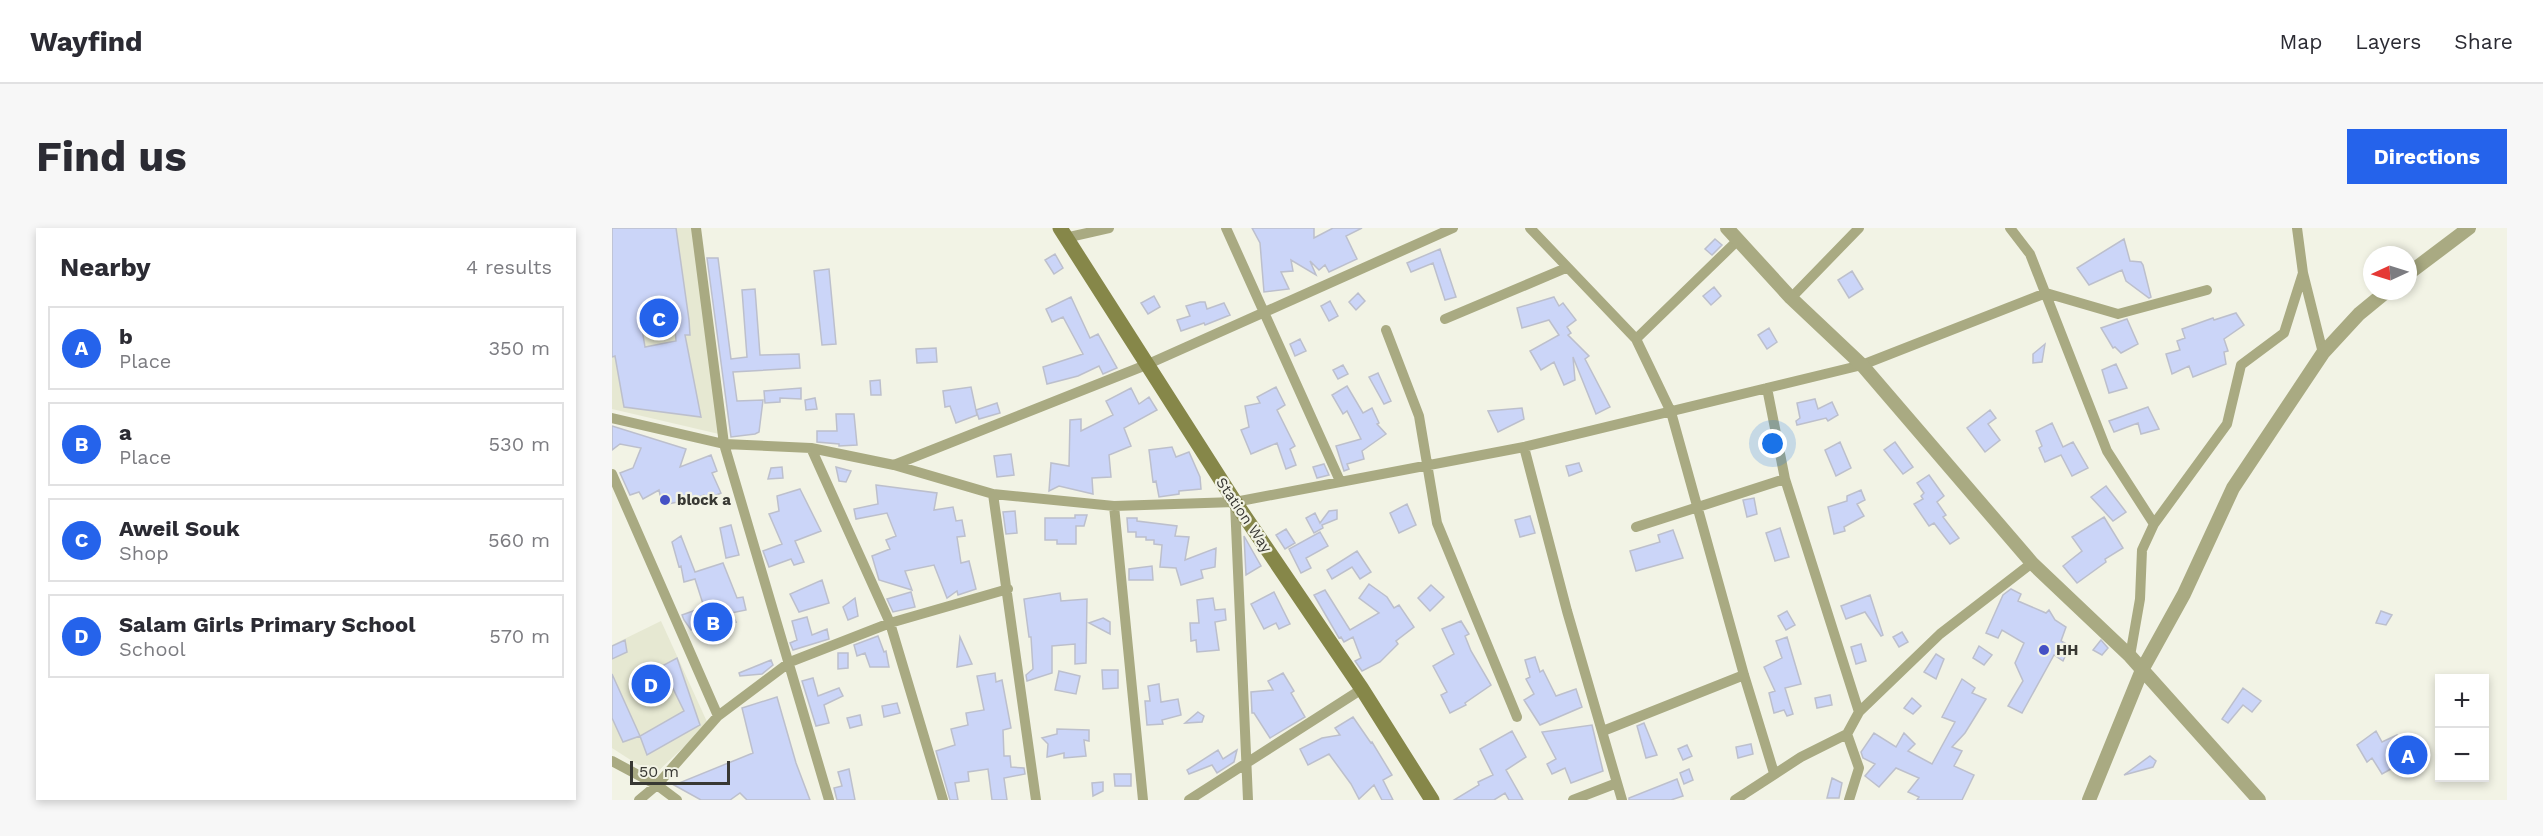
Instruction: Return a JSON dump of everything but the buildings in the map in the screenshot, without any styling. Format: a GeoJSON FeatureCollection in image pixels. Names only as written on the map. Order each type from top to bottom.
{"type":"FeatureCollection","features":[{"type":"Feature","properties":{"kind":"main road","name":"Station Way"},"geometry":{"type":"LineString","coordinates":[[1062,233],[1235,502],[1362,689],[1432,800]]}},
{"type":"Feature","properties":{"kind":"street"},"geometry":{"type":"LineString","coordinates":[[696,228],[724,444],[829,800]]}},
{"type":"Feature","properties":{"kind":"street"},"geometry":{"type":"LineString","coordinates":[[1062,233],[1108,228]]}},
{"type":"Feature","properties":{"kind":"street"},"geometry":{"type":"LineString","coordinates":[[1226,228],[1340,481]]}},
{"type":"Feature","properties":{"kind":"street"},"geometry":{"type":"LineString","coordinates":[[894,465],[1146,364],[1453,228]]}},
{"type":"Feature","properties":{"kind":"street"},"geometry":{"type":"LineString","coordinates":[[1530,228],[1636,339],[1671,412],[1696,507],[1774,774]]}},
{"type":"Feature","properties":{"kind":"street"},"geometry":{"type":"LineString","coordinates":[[1727,228],[1791,298],[1862,365],[2032,563],[2130,656],[2259,800]]}},
{"type":"Feature","properties":{"kind":"street"},"geometry":{"type":"LineString","coordinates":[[1791,298],[1859,228]]}},
{"type":"Feature","properties":{"kind":"street"},"geometry":{"type":"LineString","coordinates":[[2010,228],[2030,254],[2107,452],[2154,524]]}},
{"type":"Feature","properties":{"kind":"street"},"geometry":{"type":"LineString","coordinates":[[2297,228],[2303,273],[2323,353]]}},
{"type":"Feature","properties":{"kind":"street"},"geometry":{"type":"LineString","coordinates":[[2417,267],[2469,228]]}},
{"type":"Feature","properties":{"kind":"street"},"geometry":{"type":"LineString","coordinates":[[1636,339],[1738,240]]}},
{"type":"Feature","properties":{"kind":"street"},"geometry":{"type":"LineString","coordinates":[[1445,319],[1566,268]]}},
{"type":"Feature","properties":{"kind":"street"},"geometry":{"type":"LineString","coordinates":[[2130,656],[2140,599],[2142,550],[2154,524],[2227,424],[2241,365],[2284,333],[2303,273]]}},
{"type":"Feature","properties":{"kind":"street"},"geometry":{"type":"LineString","coordinates":[[612,418],[724,444],[811,448],[894,465],[993,494],[1114,506],[1235,502],[1524,447],[1862,365],[2046,293],[2118,314],[2207,290]]}},
{"type":"Feature","properties":{"kind":"street"},"geometry":{"type":"LineString","coordinates":[[2089,800],[2142,670],[2184,594],[2233,488],[2323,353],[2359,314],[2376,300]]}},
{"type":"Feature","properties":{"kind":"street"},"geometry":{"type":"LineString","coordinates":[[1386,330],[1419,416],[1437,523],[1517,717]]}},
{"type":"Feature","properties":{"kind":"street"},"geometry":{"type":"LineString","coordinates":[[1767,388],[1785,479],[1859,712]]}},
{"type":"Feature","properties":{"kind":"street"},"geometry":{"type":"LineString","coordinates":[[1524,447],[1567,611],[1622,800]]}},
{"type":"Feature","properties":{"kind":"street"},"geometry":{"type":"LineString","coordinates":[[811,448],[890,623],[943,800]]}},
{"type":"Feature","properties":{"kind":"street"},"geometry":{"type":"LineString","coordinates":[[612,474],[718,716]]}},
{"type":"Feature","properties":{"kind":"street"},"geometry":{"type":"LineString","coordinates":[[1636,526],[1785,479]]}},
{"type":"Feature","properties":{"kind":"street"},"geometry":{"type":"LineString","coordinates":[[993,494],[1036,800]]}},
{"type":"Feature","properties":{"kind":"street"},"geometry":{"type":"LineString","coordinates":[[1235,502],[1248,800]]}},
{"type":"Feature","properties":{"kind":"street"},"geometry":{"type":"LineString","coordinates":[[1114,506],[1143,800]]}},
{"type":"Feature","properties":{"kind":"street"},"geometry":{"type":"LineString","coordinates":[[1735,800],[1801,757],[1847,734],[1859,712],[1940,634],[2032,563]]}},
{"type":"Feature","properties":{"kind":"street"},"geometry":{"type":"LineString","coordinates":[[639,800],[657,785],[718,716],[790,662],[890,623],[1008,589]]}},
{"type":"Feature","properties":{"kind":"street"},"geometry":{"type":"LineString","coordinates":[[1603,731],[1744,675]]}},
{"type":"Feature","properties":{"kind":"street"},"geometry":{"type":"LineString","coordinates":[[1189,800],[1362,689]]}},
{"type":"Feature","properties":{"kind":"street"},"geometry":{"type":"LineString","coordinates":[[1847,734],[1859,768],[1849,800]]}},
{"type":"Feature","properties":{"kind":"street"},"geometry":{"type":"LineString","coordinates":[[612,761],[657,785],[677,800]]}},
{"type":"Feature","properties":{"kind":"street"},"geometry":{"type":"LineString","coordinates":[[1573,800],[1617,783]]}},
{"type":"Feature","properties":{"kind":"shaded area"},"geometry":{"type":"Polygon","coordinates":[[[612,228],[694,228],[719,434],[612,409],[612,228]]]}},
{"type":"Feature","properties":{"kind":"shaded area"},"geometry":{"type":"Polygon","coordinates":[[[661,621],[708,724],[654,775],[612,748],[612,645],[661,621]]]}},
{"type":"Feature","properties":{"kind":"place","name":"Aweil Souk"},"geometry":{"type":"Point","coordinates":[659,318]}},
{"type":"Feature","properties":{"kind":"place","name":"block a"},"geometry":{"type":"Point","coordinates":[665,500]}},
{"type":"Feature","properties":{"kind":"place","name":"a"},"geometry":{"type":"Point","coordinates":[713,622]}},
{"type":"Feature","properties":{"kind":"place","name":"HH"},"geometry":{"type":"Point","coordinates":[2044,650]}},
{"type":"Feature","properties":{"kind":"place","name":"Salam Girls Primary School"},"geometry":{"type":"Point","coordinates":[651,684]}},
{"type":"Feature","properties":{"kind":"place","name":"b"},"geometry":{"type":"Point","coordinates":[2408,755]}}]}
